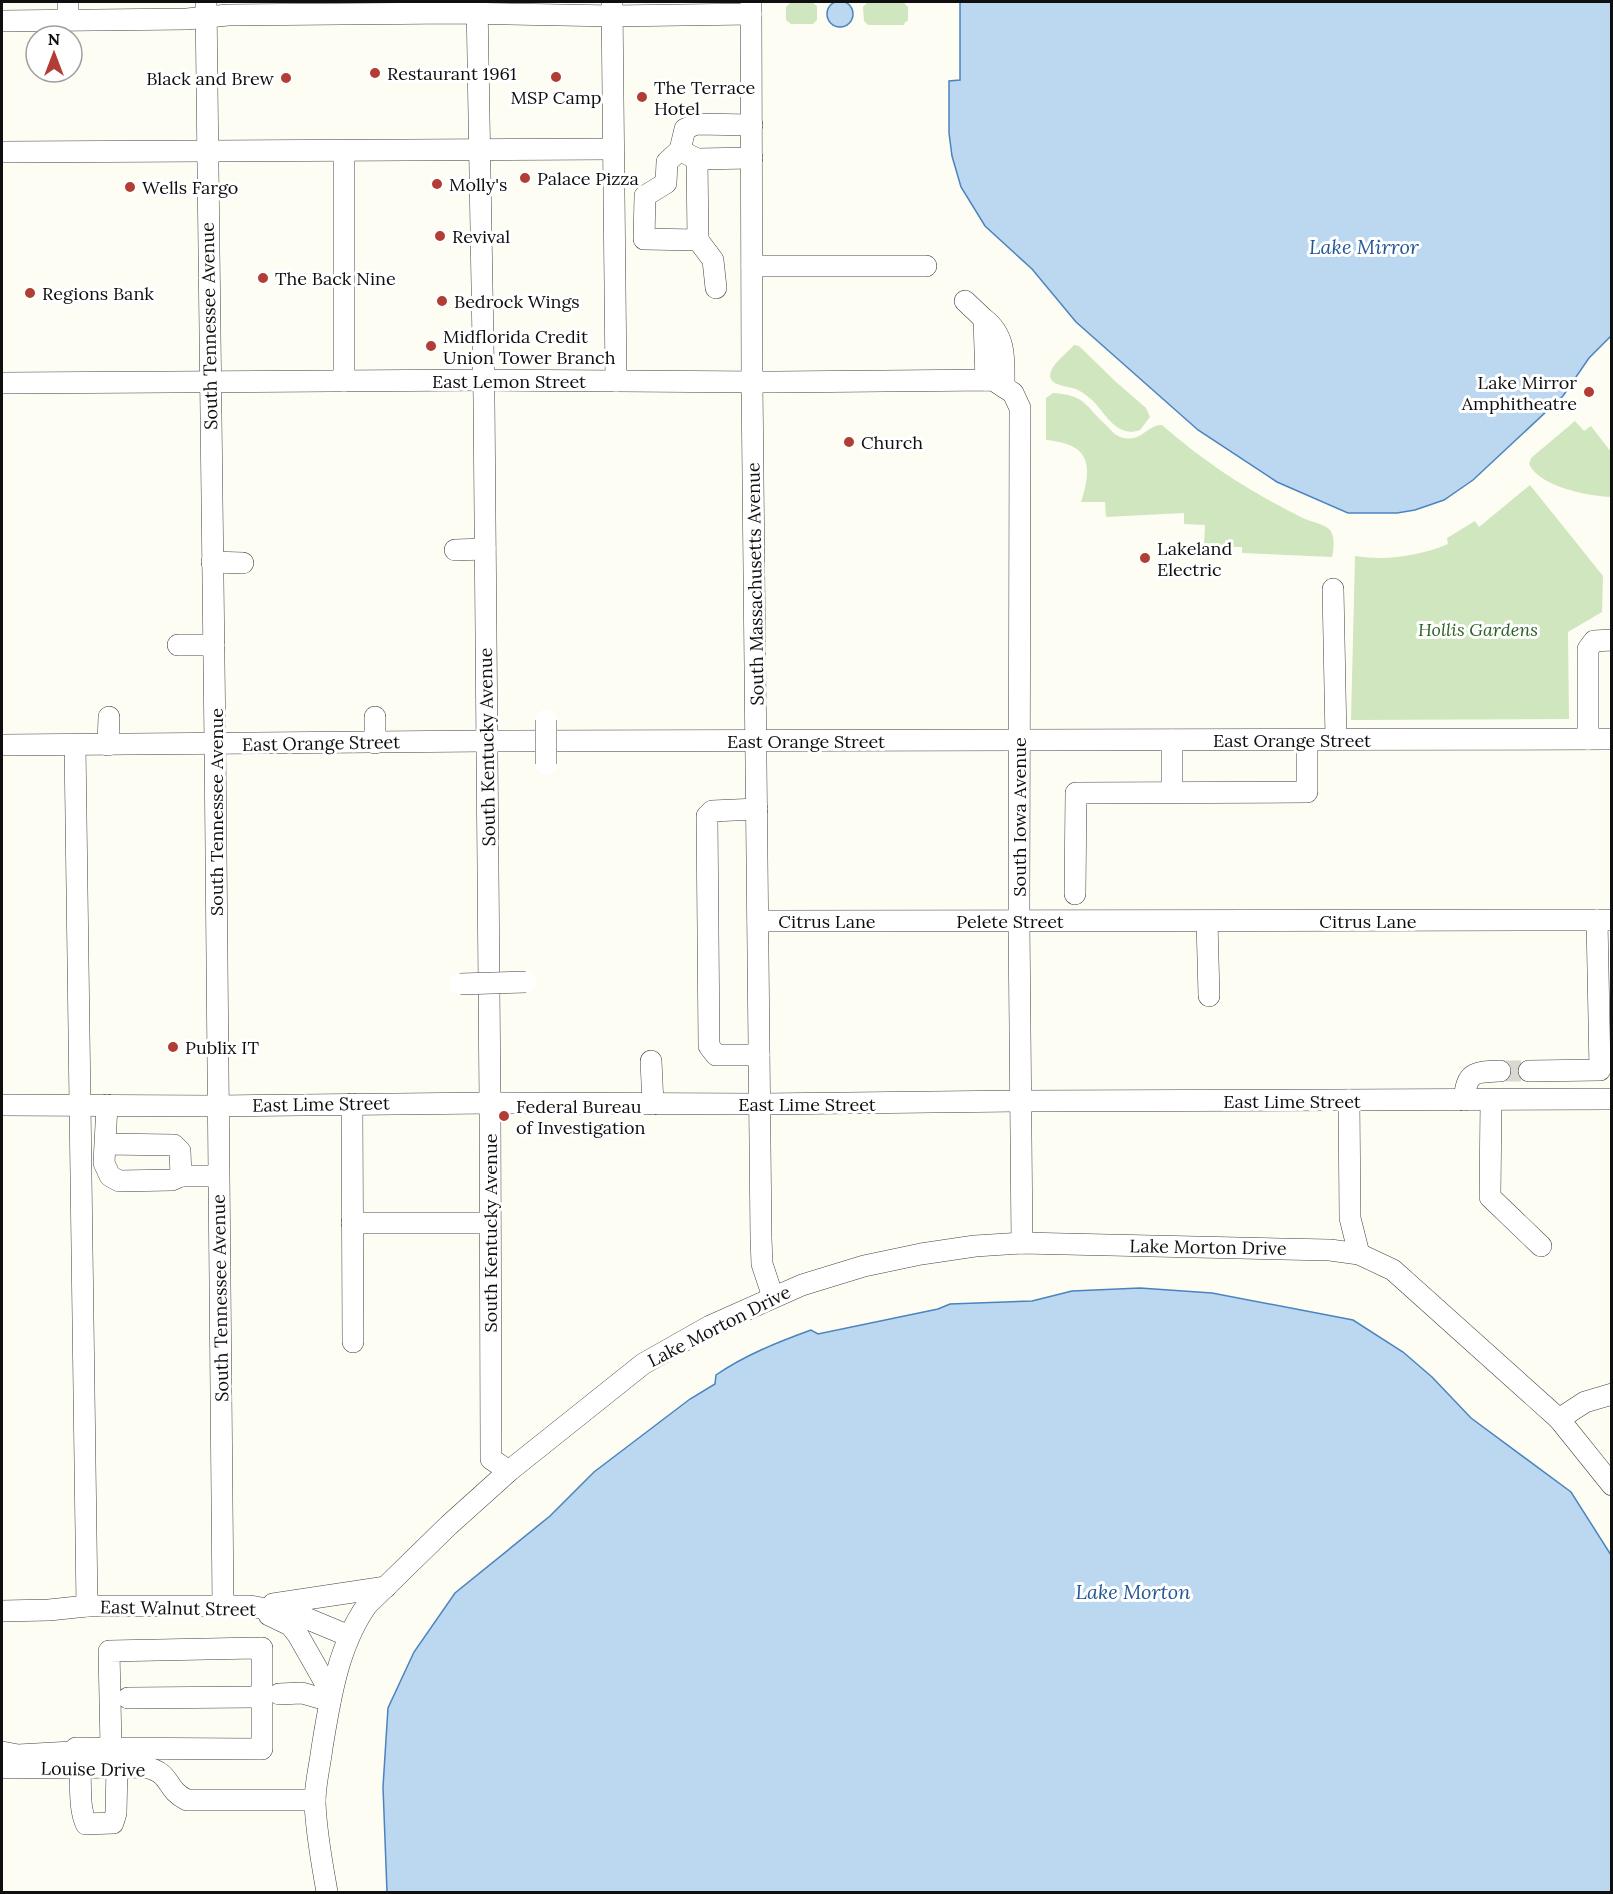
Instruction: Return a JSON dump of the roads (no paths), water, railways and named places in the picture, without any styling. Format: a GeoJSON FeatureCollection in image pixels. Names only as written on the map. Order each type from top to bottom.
{"type":"FeatureCollection","features":[{"type":"Feature","properties":{"kind":"street","name":"South Kentucky Avenue"},"geometry":{"type":"LineString","coordinates":[[478,8],[490,1102],[491,1459],[509,1471]]}},
{"type":"Feature","properties":{"kind":"street"},"geometry":{"type":"LineString","coordinates":[[2,21],[68,11],[187,19],[206,9],[751,8]]}},
{"type":"Feature","properties":{"kind":"street","name":"South Massachusetts Avenue"},"geometry":{"type":"LineString","coordinates":[[751,8],[752,382],[762,1264],[773,1297]]}},
{"type":"Feature","properties":{"kind":"street","name":"South Tennessee Avenue"},"geometry":{"type":"LineString","coordinates":[[206,9],[223,1606]]}},
{"type":"Feature","properties":{"kind":"street"},"geometry":{"type":"LineString","coordinates":[[613,9],[616,381]]}},
{"type":"Feature","properties":{"kind":"street"},"geometry":{"type":"LineString","coordinates":[[716,288],[713,260],[698,240],[685,129],[696,124],[752,125]]}},
{"type":"Feature","properties":{"kind":"street"},"geometry":{"type":"LineString","coordinates":[[2,152],[613,149]]}},
{"type":"Feature","properties":{"kind":"street"},"geometry":{"type":"LineString","coordinates":[[344,151],[344,381]]}},
{"type":"Feature","properties":{"kind":"street"},"geometry":{"type":"LineString","coordinates":[[698,240],[644,239],[645,196],[666,183],[667,162],[689,155],[752,158]]}},
{"type":"Feature","properties":{"kind":"street"},"geometry":{"type":"LineString","coordinates":[[752,266],[926,266]]}},
{"type":"Feature","properties":{"kind":"street","name":"South Iowa Avenue"},"geometry":{"type":"LineString","coordinates":[[965,301],[984,320],[1001,387],[1020,408],[1019,921],[1022,1243]]}},
{"type":"Feature","properties":{"kind":"street","name":"East Lemon Street"},"geometry":{"type":"LineString","coordinates":[[2,383],[483,380],[1001,387]]}},
{"type":"Feature","properties":{"kind":"street"},"geometry":{"type":"LineString","coordinates":[[455,550],[485,549]]}},
{"type":"Feature","properties":{"kind":"street"},"geometry":{"type":"LineString","coordinates":[[212,562],[243,563]]}},
{"type":"Feature","properties":{"kind":"street"},"geometry":{"type":"LineString","coordinates":[[1333,589],[1336,739]]}},
{"type":"Feature","properties":{"kind":"street"},"geometry":{"type":"LineString","coordinates":[[1588,739],[1588,649],[1594,641],[1611,640]]}},
{"type":"Feature","properties":{"kind":"street"},"geometry":{"type":"LineString","coordinates":[[178,645],[213,645]]}},
{"type":"Feature","properties":{"kind":"street"},"geometry":{"type":"LineString","coordinates":[[108,745],[109,717]]}},
{"type":"Feature","properties":{"kind":"street"},"geometry":{"type":"LineString","coordinates":[[375,717],[375,743]]}},
{"type":"Feature","properties":{"kind":"street"},"geometry":{"type":"LineString","coordinates":[[546,720],[548,764],[549,741]]}},
{"type":"Feature","properties":{"kind":"street","name":"East Orange Street"},"geometry":{"type":"LineString","coordinates":[[2,745],[486,741],[1611,739]]}},
{"type":"Feature","properties":{"kind":"street"},"geometry":{"type":"LineString","coordinates":[[1172,740],[1172,792]]}},
{"type":"Feature","properties":{"kind":"street"},"geometry":{"type":"LineString","coordinates":[[1075,894],[1076,793],[1307,792],[1307,740]]}},
{"type":"Feature","properties":{"kind":"street"},"geometry":{"type":"LineString","coordinates":[[75,745],[87,1606]]}},
{"type":"Feature","properties":{"kind":"street"},"geometry":{"type":"LineString","coordinates":[[757,809],[712,811],[706,816],[709,1046],[716,1055],[759,1055]]}},
{"type":"Feature","properties":{"kind":"street"},"geometry":{"type":"LineString","coordinates":[[1604,920],[1600,1070],[1607,1099]]}},
{"type":"Feature","properties":{"kind":"street","name":"Citrus Lane"},"geometry":{"type":"LineString","coordinates":[[1124,921],[1604,920]]}},
{"type":"Feature","properties":{"kind":"street","name":"Citrus Lane"},"geometry":{"type":"LineString","coordinates":[[758,921],[896,921]]}},
{"type":"Feature","properties":{"kind":"street","name":"Pelete Street"},"geometry":{"type":"LineString","coordinates":[[896,921],[1124,921]]}},
{"type":"Feature","properties":{"kind":"street"},"geometry":{"type":"LineString","coordinates":[[1207,921],[1209,996]]}},
{"type":"Feature","properties":{"kind":"street"},"geometry":{"type":"LineString","coordinates":[[460,984],[526,982]]}},
{"type":"Feature","properties":{"kind":"street"},"geometry":{"type":"LineString","coordinates":[[651,1061],[653,1104]]}},
{"type":"Feature","properties":{"kind":"street"},"geometry":{"type":"LineString","coordinates":[[1529,1071],[1600,1070]]}},
{"type":"Feature","properties":{"kind":"street"},"geometry":{"type":"LineString","coordinates":[[1464,1100],[1466,1086],[1472,1075],[1478,1071],[1500,1071]]}},
{"type":"Feature","properties":{"kind":"street","name":"East Lime Street"},"geometry":{"type":"LineString","coordinates":[[2,1105],[218,1106],[490,1102],[760,1104],[1607,1099]]}},
{"type":"Feature","properties":{"kind":"street"},"geometry":{"type":"LineString","coordinates":[[1491,1100],[1490,1197],[1541,1246]]}},
{"type":"Feature","properties":{"kind":"street"},"geometry":{"type":"LineString","coordinates":[[1349,1101],[1350,1218],[1359,1254]]}},
{"type":"Feature","properties":{"kind":"street"},"geometry":{"type":"LineString","coordinates":[[352,1104],[353,1342]]}},
{"type":"Feature","properties":{"kind":"street"},"geometry":{"type":"LineString","coordinates":[[107,1105],[104,1163],[110,1176],[119,1181],[172,1180],[181,1176],[218,1176]]}},
{"type":"Feature","properties":{"kind":"street"},"geometry":{"type":"LineString","coordinates":[[105,1144],[174,1145],[180,1151],[181,1176]]}},
{"type":"Feature","properties":{"kind":"street"},"geometry":{"type":"LineString","coordinates":[[352,1223],[490,1223]]}},
{"type":"Feature","properties":{"kind":"street","name":"Lake Morton Drive"},"geometry":{"type":"LineString","coordinates":[[327,1893],[318,1842],[315,1800],[331,1697],[357,1618],[367,1605],[449,1524],[509,1471],[643,1364],[710,1326],[802,1284],[875,1263],[921,1254],[975,1246],[1022,1243],[1330,1250],[1359,1254],[1393,1270],[1559,1419],[1611,1485]]}},
{"type":"Feature","properties":{"kind":"street"},"geometry":{"type":"LineString","coordinates":[[1559,1419],[1585,1402],[1611,1394]]}},
{"type":"Feature","properties":{"kind":"street"},"geometry":{"type":"LineString","coordinates":[[252,1606],[386,1587]]}},
{"type":"Feature","properties":{"kind":"street","name":"East Walnut Street"},"geometry":{"type":"LineString","coordinates":[[2,1611],[87,1606],[252,1606],[301,1616],[350,1636]]}},
{"type":"Feature","properties":{"kind":"street"},"geometry":{"type":"LineString","coordinates":[[252,1606],[290,1625],[298,1635],[331,1697]]}},
{"type":"Feature","properties":{"kind":"street"},"geometry":{"type":"LineString","coordinates":[[78,1758],[82,1814],[86,1824],[113,1823],[116,1813],[109,1651],[262,1648],[271,1695],[262,1749],[114,1757]]}},
{"type":"Feature","properties":{"kind":"street"},"geometry":{"type":"LineString","coordinates":[[128,1698],[302,1693],[331,1697]]}},
{"type":"Feature","properties":{"kind":"street","name":"Louise Drive"},"geometry":{"type":"LineString","coordinates":[[4,1765],[114,1757],[158,1770],[175,1794],[187,1800],[315,1800]]}},
{"type":"Feature","properties":{"kind":"water"},"geometry":{"type":"Polygon","coordinates":[[[840,1],[849,5],[853,14],[849,23],[840,27],[831,23],[827,14],[831,5],[840,1]]]}},
{"type":"Feature","properties":{"kind":"water","name":"Lake Mirror"},"geometry":{"type":"Polygon","coordinates":[[[960,2],[1611,2],[1611,336],[1589,358],[1563,396],[1473,480],[1444,500],[1415,510],[1397,513],[1348,513],[1277,482],[1198,430],[1076,322],[1032,269],[985,226],[961,187],[952,156],[949,133],[949,81],[960,80],[960,2]]]}},
{"type":"Feature","properties":{"kind":"water","name":"Lake Morton"},"geometry":{"type":"Polygon","coordinates":[[[1140,1288],[1212,1293],[1353,1320],[1403,1352],[1432,1377],[1471,1418],[1571,1492],[1611,1555],[1611,1892],[387,1892],[383,1787],[388,1708],[414,1652],[455,1593],[550,1516],[594,1472],[690,1399],[715,1384],[716,1375],[738,1361],[811,1330],[818,1334],[938,1309],[950,1304],[1032,1301],[1072,1291],[1140,1288]]]}},
{"type":"Feature","properties":{"kind":"tunnel"},"geometry":{"type":"LineString","coordinates":[[1500,1071],[1529,1071]]}},
{"type":"Feature","properties":{"kind":"place","name":"Restaurant 1961"},"geometry":{"type":"Point","coordinates":[375,73]}},
{"type":"Feature","properties":{"kind":"place","name":"MSP Camp"},"geometry":{"type":"Point","coordinates":[556,77]}},
{"type":"Feature","properties":{"kind":"place","name":"Black and Brew"},"geometry":{"type":"Point","coordinates":[286,78]}},
{"type":"Feature","properties":{"kind":"place","name":"The Terrace Hotel"},"geometry":{"type":"Point","coordinates":[642,97]}},
{"type":"Feature","properties":{"kind":"place","name":"Palace Pizza"},"geometry":{"type":"Point","coordinates":[525,178]}},
{"type":"Feature","properties":{"kind":"place","name":"Molly's"},"geometry":{"type":"Point","coordinates":[437,184]}},
{"type":"Feature","properties":{"kind":"place","name":"Wells Fargo"},"geometry":{"type":"Point","coordinates":[130,187]}},
{"type":"Feature","properties":{"kind":"place","name":"Revival"},"geometry":{"type":"Point","coordinates":[440,236]}},
{"type":"Feature","properties":{"kind":"place","name":"The Back Nine"},"geometry":{"type":"Point","coordinates":[263,278]}},
{"type":"Feature","properties":{"kind":"place","name":"Regions Bank"},"geometry":{"type":"Point","coordinates":[30,293]}},
{"type":"Feature","properties":{"kind":"place","name":"Bedrock Wings"},"geometry":{"type":"Point","coordinates":[442,301]}},
{"type":"Feature","properties":{"kind":"place","name":"Midflorida Credit Union Tower Branch"},"geometry":{"type":"Point","coordinates":[431,346]}},
{"type":"Feature","properties":{"kind":"place","name":"Lake Mirror Amphitheatre"},"geometry":{"type":"Point","coordinates":[1589,392]}},
{"type":"Feature","properties":{"kind":"place","name":"Church"},"geometry":{"type":"Point","coordinates":[849,442]}},
{"type":"Feature","properties":{"kind":"place","name":"Lakeland Electric"},"geometry":{"type":"Point","coordinates":[1145,558]}},
{"type":"Feature","properties":{"kind":"place","name":"Publix IT"},"geometry":{"type":"Point","coordinates":[173,1047]}},
{"type":"Feature","properties":{"kind":"place","name":"Federal Bureau of Investigation"},"geometry":{"type":"Point","coordinates":[504,1116]}},
{"type":"Feature","properties":{"kind":"park label","name":"Hollis Gardens"},"geometry":{"type":"Point","coordinates":[1478,629]}}]}
